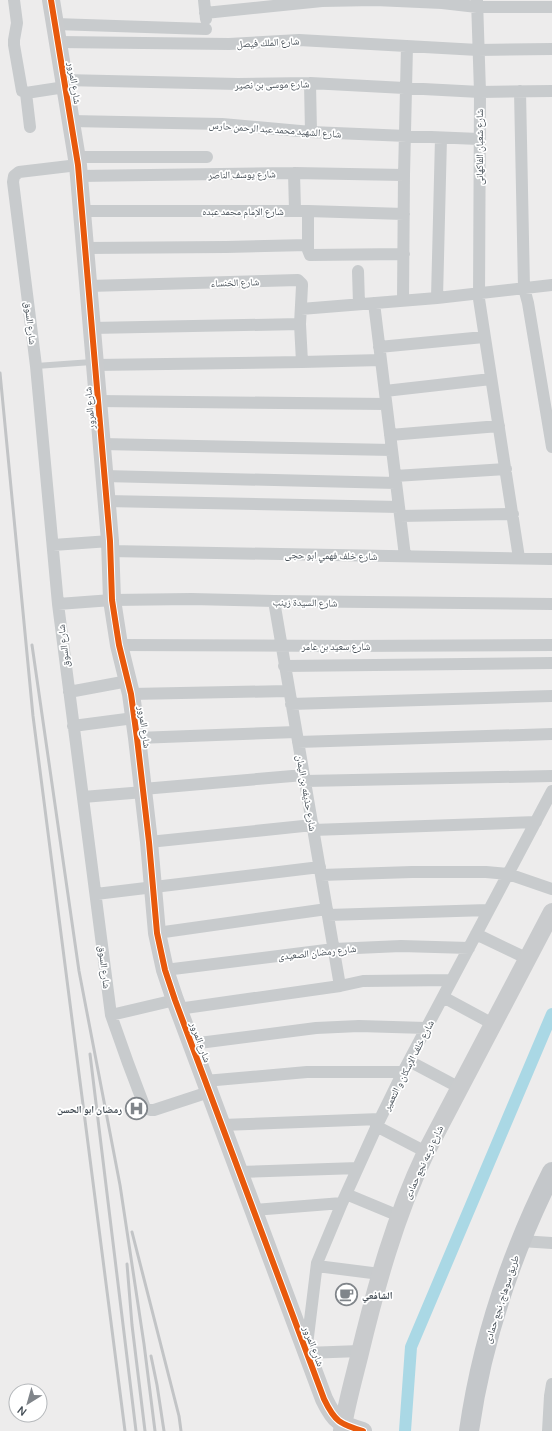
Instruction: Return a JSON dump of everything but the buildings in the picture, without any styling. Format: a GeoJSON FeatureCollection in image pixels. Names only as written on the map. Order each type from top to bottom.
{"type":"FeatureCollection","features":[{"type":"Feature","properties":{"kind":"main road","name":"طريق سوهاج, نجع حمادى"},"geometry":{"type":"LineString","coordinates":[[469,1431],[481,1362],[505,1280],[521,1241],[545,1200],[552,1172]]}},
{"type":"Feature","properties":{"kind":"street"},"geometry":{"type":"LineString","coordinates":[[14,0],[17,23],[14,45],[21,90],[26,93],[30,127]]}},
{"type":"Feature","properties":{"kind":"street","name":"شارع المرور"},"geometry":{"type":"LineString","coordinates":[[51,0],[78,166],[110,546],[112,600],[137,738],[144,791],[157,933],[165,970],[191,1044],[306,1353],[329,1409],[343,1428]]}},
{"type":"Feature","properties":{"kind":"street"},"geometry":{"type":"LineString","coordinates":[[204,0],[207,44]]}},
{"type":"Feature","properties":{"kind":"street"},"geometry":{"type":"LineString","coordinates":[[205,13],[311,2],[375,0],[552,7]]}},
{"type":"Feature","properties":{"kind":"street","name":"شارع شعبان الفاكهانى"},"geometry":{"type":"LineString","coordinates":[[477,3],[480,92],[479,293],[484,337],[519,558]]}},
{"type":"Feature","properties":{"kind":"street"},"geometry":{"type":"LineString","coordinates":[[55,24],[206,30]]}},
{"type":"Feature","properties":{"kind":"street","name":"شارع الملك فيصل"},"geometry":{"type":"LineString","coordinates":[[58,42],[229,44],[299,40],[478,50],[552,49]]}},
{"type":"Feature","properties":{"kind":"street"},"geometry":{"type":"LineString","coordinates":[[403,300],[404,137],[407,46]]}},
{"type":"Feature","properties":{"kind":"street"},"geometry":{"type":"LineString","coordinates":[[310,83],[311,132]]}},
{"type":"Feature","properties":{"kind":"street","name":"شارع موسى بن نصير"},"geometry":{"type":"LineString","coordinates":[[26,93],[65,84],[310,83],[480,92],[552,91]]}},
{"type":"Feature","properties":{"kind":"street"},"geometry":{"type":"LineString","coordinates":[[520,91],[524,288],[528,303],[552,447]]}},
{"type":"Feature","properties":{"kind":"street","name":"شارع الشهيد محمد عبد الرحمن حارس"},"geometry":{"type":"LineString","coordinates":[[71,121],[222,124],[311,132],[479,139]]}},
{"type":"Feature","properties":{"kind":"street"},"geometry":{"type":"LineString","coordinates":[[437,298],[441,138]]}},
{"type":"Feature","properties":{"kind":"street"},"geometry":{"type":"LineString","coordinates":[[78,166],[207,157]]}},
{"type":"Feature","properties":{"kind":"street","name":"شارع يوسف الناصر"},"geometry":{"type":"LineString","coordinates":[[78,166],[404,175]]}},
{"type":"Feature","properties":{"kind":"street","name":"شارع السوق"},"geometry":{"type":"LineString","coordinates":[[78,166],[19,172],[16,173],[13,179],[36,366],[58,604],[111,1015],[145,1108],[154,1110],[207,1087]]}},
{"type":"Feature","properties":{"kind":"street"},"geometry":{"type":"LineString","coordinates":[[294,173],[295,210]]}},
{"type":"Feature","properties":{"kind":"street","name":"شارع الإمام محمد عبده"},"geometry":{"type":"LineString","coordinates":[[82,211],[295,210],[404,214]]}},
{"type":"Feature","properties":{"kind":"street"},"geometry":{"type":"LineString","coordinates":[[308,211],[308,253],[313,256],[404,254]]}},
{"type":"Feature","properties":{"kind":"street"},"geometry":{"type":"LineString","coordinates":[[85,248],[308,245]]}},
{"type":"Feature","properties":{"kind":"street"},"geometry":{"type":"LineString","coordinates":[[358,271],[359,304]]}},
{"type":"Feature","properties":{"kind":"street","name":"شارع الخنساء"},"geometry":{"type":"LineString","coordinates":[[88,286],[298,280],[302,284],[300,324],[302,362]]}},
{"type":"Feature","properties":{"kind":"street"},"geometry":{"type":"LineString","coordinates":[[301,309],[437,298],[552,285]]}},
{"type":"Feature","properties":{"kind":"street"},"geometry":{"type":"LineString","coordinates":[[374,303],[405,556]]}},
{"type":"Feature","properties":{"kind":"street"},"geometry":{"type":"LineString","coordinates":[[92,328],[300,324]]}},
{"type":"Feature","properties":{"kind":"street"},"geometry":{"type":"LineString","coordinates":[[380,347],[484,337]]}},
{"type":"Feature","properties":{"kind":"street"},"geometry":{"type":"LineString","coordinates":[[95,363],[381,360]]}},
{"type":"Feature","properties":{"kind":"street"},"geometry":{"type":"LineString","coordinates":[[385,391],[491,380]]}},
{"type":"Feature","properties":{"kind":"street"},"geometry":{"type":"LineString","coordinates":[[98,401],[386,404]]}},
{"type":"Feature","properties":{"kind":"street"},"geometry":{"type":"LineString","coordinates":[[390,435],[499,426]]}},
{"type":"Feature","properties":{"kind":"street"},"geometry":{"type":"LineString","coordinates":[[102,444],[392,450]]}},
{"type":"Feature","properties":{"kind":"street"},"geometry":{"type":"LineString","coordinates":[[104,476],[396,479],[506,469]]}},
{"type":"Feature","properties":{"kind":"street"},"geometry":{"type":"LineString","coordinates":[[106,501],[400,512],[513,514]]}},
{"type":"Feature","properties":{"kind":"street","name":"شارع خلف فهمي ابو حجى"},"geometry":{"type":"LineString","coordinates":[[53,545],[552,559]]}},
{"type":"Feature","properties":{"kind":"street","name":"شارع السيدة زينب"},"geometry":{"type":"LineString","coordinates":[[58,604],[112,600],[191,599],[552,604]]}},
{"type":"Feature","properties":{"kind":"street","name":"شارع حذيفه بن اليمان"},"geometry":{"type":"LineString","coordinates":[[274,601],[288,691],[305,778],[340,986]]}},
{"type":"Feature","properties":{"kind":"street","name":"شارع سعيد بن عامر"},"geometry":{"type":"LineString","coordinates":[[119,645],[552,645]]}},
{"type":"Feature","properties":{"kind":"street"},"geometry":{"type":"LineString","coordinates":[[284,666],[552,662]]}},
{"type":"Feature","properties":{"kind":"street"},"geometry":{"type":"LineString","coordinates":[[69,692],[129,688],[288,691]]}},
{"type":"Feature","properties":{"kind":"street"},"geometry":{"type":"LineString","coordinates":[[291,704],[552,696]]}},
{"type":"Feature","properties":{"kind":"street"},"geometry":{"type":"LineString","coordinates":[[73,726],[134,718]]}},
{"type":"Feature","properties":{"kind":"street"},"geometry":{"type":"LineString","coordinates":[[137,738],[552,734]]}},
{"type":"Feature","properties":{"kind":"street"},"geometry":{"type":"LineString","coordinates":[[83,797],[305,778],[552,776]]}},
{"type":"Feature","properties":{"kind":"street","name":"شارع خلف الإسكان و التعمير"},"geometry":{"type":"LineString","coordinates":[[306,1353],[317,1266],[344,1199],[378,1123],[406,1067],[552,791]]}},
{"type":"Feature","properties":{"kind":"street"},"geometry":{"type":"LineString","coordinates":[[149,842],[313,828],[536,822]]}},
{"type":"Feature","properties":{"kind":"street"},"geometry":{"type":"LineString","coordinates":[[96,894],[320,871],[462,871],[508,874],[552,889]]}},
{"type":"Feature","properties":{"kind":"street"},"geometry":{"type":"LineString","coordinates":[[157,933],[328,912],[488,910]]}},
{"type":"Feature","properties":{"kind":"street","name":"شارع ترعه نجع حمادى"},"geometry":{"type":"LineString","coordinates":[[343,1428],[360,1351],[380,1274],[399,1216],[413,1180],[426,1152],[552,912]]}},
{"type":"Feature","properties":{"kind":"street"},"geometry":{"type":"LineString","coordinates":[[476,934],[528,959]]}},
{"type":"Feature","properties":{"kind":"street","name":"شارع رمضان الصعيدى"},"geometry":{"type":"LineString","coordinates":[[165,970],[334,949],[401,946],[469,948]]}},
{"type":"Feature","properties":{"kind":"street"},"geometry":{"type":"LineString","coordinates":[[111,1015],[177,1004],[340,986],[351,982],[451,980]]}},
{"type":"Feature","properties":{"kind":"street"},"geometry":{"type":"LineString","coordinates":[[443,997],[494,1024]]}},
{"type":"Feature","properties":{"kind":"street"},"geometry":{"type":"LineString","coordinates":[[191,1044],[316,1028],[359,1026],[426,1028]]}},
{"type":"Feature","properties":{"kind":"street"},"geometry":{"type":"LineString","coordinates":[[207,1087],[307,1072],[406,1067],[460,1088]]}},
{"type":"Feature","properties":{"kind":"street"},"geometry":{"type":"LineString","coordinates":[[222,1125],[378,1123],[426,1152]]}},
{"type":"Feature","properties":{"kind":"street"},"geometry":{"type":"LineString","coordinates":[[239,1172],[358,1168]]}},
{"type":"Feature","properties":{"kind":"street"},"geometry":{"type":"LineString","coordinates":[[253,1210],[344,1199],[399,1216]]}},
{"type":"Feature","properties":{"kind":"street"},"geometry":{"type":"LineString","coordinates":[[521,1241],[552,1243]]}},
{"type":"Feature","properties":{"kind":"street"},"geometry":{"type":"LineString","coordinates":[[317,1266],[380,1274]]}},
{"type":"Feature","properties":{"kind":"street"},"geometry":{"type":"LineString","coordinates":[[306,1353],[360,1351]]}},
{"type":"Feature","properties":{"kind":"street"},"geometry":{"type":"LineString","coordinates":[[548,1431],[552,1384]]}},
{"type":"Feature","properties":{"kind":"street"},"geometry":{"type":"LineString","coordinates":[[343,1428],[363,1431]]}},
{"type":"Feature","properties":{"kind":"lane"},"geometry":{"type":"LineString","coordinates":[[36,366],[95,363]]}},
{"type":"Feature","properties":{"kind":"waterway"},"geometry":{"type":"LineString","coordinates":[[405,1431],[411,1347],[552,1014]]}},
{"type":"Feature","properties":{"kind":"railway"},"geometry":{"type":"LineString","coordinates":[[0,373],[33,716],[125,1431]]}},
{"type":"Feature","properties":{"kind":"railway"},"geometry":{"type":"LineString","coordinates":[[32,645],[79,971],[120,1185],[144,1344],[155,1431]]}},
{"type":"Feature","properties":{"kind":"railway"},"geometry":{"type":"LineString","coordinates":[[90,1054],[136,1431]]}},
{"type":"Feature","properties":{"kind":"railway"},"geometry":{"type":"LineString","coordinates":[[132,1232],[179,1416],[181,1431]]}},
{"type":"Feature","properties":{"kind":"railway"},"geometry":{"type":"LineString","coordinates":[[127,1264],[132,1325],[145,1431]]}},
{"type":"Feature","properties":{"kind":"railway"},"geometry":{"type":"LineString","coordinates":[[151,1356],[164,1431]]}},
{"type":"Feature","properties":{"kind":"cycle path"},"geometry":{"type":"LineString","coordinates":[[51,0],[78,165],[110,541],[112,600],[119,645],[131,694],[149,842],[157,933],[165,970],[324,1399],[332,1413],[339,1421],[343,1424],[363,1431]]}},
{"type":"Feature","properties":{"kind":"place","name":"رمضان ابو الحسن"},"geometry":{"type":"Point","coordinates":[137,1109]}},
{"type":"Feature","properties":{"kind":"place","name":"الشافعي"},"geometry":{"type":"Point","coordinates":[347,1295]}}]}
